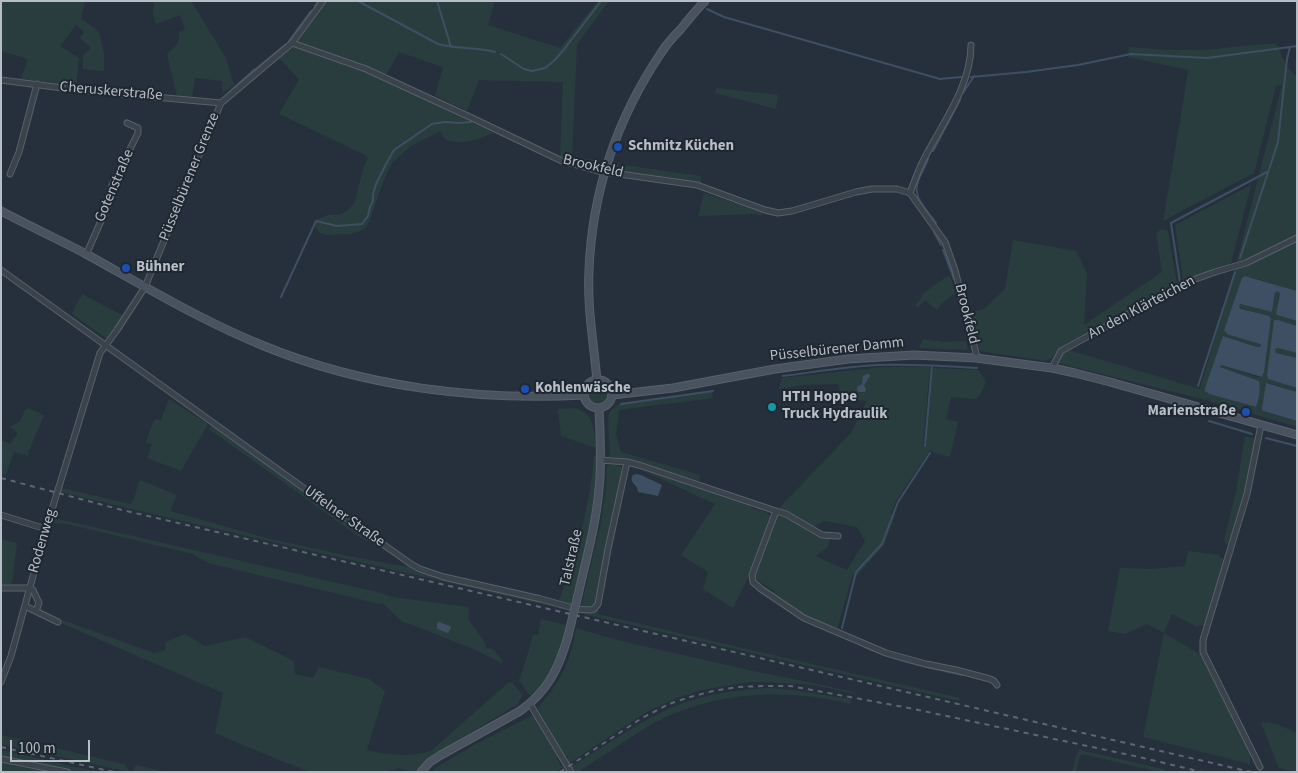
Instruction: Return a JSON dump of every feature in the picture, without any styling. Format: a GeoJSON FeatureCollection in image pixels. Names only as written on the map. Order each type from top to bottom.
{"type":"FeatureCollection","features":[{"type":"Feature","properties":{"kind":"main road"},"geometry":{"type":"LineString","coordinates":[[597,380],[589,314],[588,272],[592,228],[604,171],[616,136],[636,94],[661,52],[705,1]]}},
{"type":"Feature","properties":{"kind":"main road"},"geometry":{"type":"LineString","coordinates":[[1,211],[86,254],[206,319],[263,346],[332,369],[409,386],[472,394],[584,395]]}},
{"type":"Feature","properties":{"kind":"main road","name":"Püsselbürener Damm"},"geometry":{"type":"LineString","coordinates":[[612,395],[673,388],[775,369],[848,359],[914,355],[976,358],[1052,368],[1110,382],[1297,435]]}},
{"type":"Feature","properties":{"kind":"main road"},"geometry":{"type":"LineString","coordinates":[[597,380],[609,386],[612,395],[609,402],[603,407],[594,408],[587,403],[584,391],[589,384],[597,380]]}},
{"type":"Feature","properties":{"kind":"main road","name":"Talstraße"},"geometry":{"type":"LineString","coordinates":[[420,772],[441,755],[530,704],[554,674],[560,662],[596,517],[600,488],[599,408]]}},
{"type":"Feature","properties":{"kind":"street","name":"Püsselbürener Grenze"},"geometry":{"type":"LineString","coordinates":[[57,493],[100,353],[145,287],[221,103],[292,43],[323,1]]}},
{"type":"Feature","properties":{"kind":"street","name":"Brookfeld"},"geometry":{"type":"LineString","coordinates":[[292,43],[366,69],[562,161],[604,171],[697,185],[778,213],[792,211],[872,189],[897,189],[910,193],[944,242],[955,270],[976,358]]}},
{"type":"Feature","properties":{"kind":"street"},"geometry":{"type":"LineString","coordinates":[[910,193],[922,162],[964,84],[971,58],[971,45]]}},
{"type":"Feature","properties":{"kind":"street","name":"Cheruskerstraße"},"geometry":{"type":"LineString","coordinates":[[1,80],[78,90],[221,103]]}},
{"type":"Feature","properties":{"kind":"street"},"geometry":{"type":"LineString","coordinates":[[10,174],[20,152],[37,84]]}},
{"type":"Feature","properties":{"kind":"street","name":"Gotenstraße"},"geometry":{"type":"LineString","coordinates":[[86,254],[108,205],[112,185],[138,133],[138,128],[127,123]]}},
{"type":"Feature","properties":{"kind":"street","name":"An den Klärteichen"},"geometry":{"type":"LineString","coordinates":[[1052,368],[1060,352],[1187,282],[1246,264],[1297,238]]}},
{"type":"Feature","properties":{"kind":"street","name":"Uffelner Straße"},"geometry":{"type":"LineString","coordinates":[[1,270],[411,564],[444,577],[577,609],[594,609],[598,604],[627,462]]}},
{"type":"Feature","properties":{"kind":"street"},"geometry":{"type":"LineString","coordinates":[[1260,767],[1203,652],[1203,640],[1247,494],[1261,425]]}},
{"type":"Feature","properties":{"kind":"street"},"geometry":{"type":"LineString","coordinates":[[600,460],[627,462],[786,514],[822,535],[838,536]]}},
{"type":"Feature","properties":{"kind":"street","name":"Rodenweg"},"geometry":{"type":"LineString","coordinates":[[1,682],[11,656],[57,493]]}},
{"type":"Feature","properties":{"kind":"street"},"geometry":{"type":"LineString","coordinates":[[776,511],[752,575],[753,582],[761,589],[804,618],[886,653],[990,679],[997,685]]}},
{"type":"Feature","properties":{"kind":"street"},"geometry":{"type":"LineString","coordinates":[[1,515],[46,529]]}},
{"type":"Feature","properties":{"kind":"street"},"geometry":{"type":"LineString","coordinates":[[1,588],[29,588]]}},
{"type":"Feature","properties":{"kind":"street","name":"Rodenweg"},"geometry":{"type":"LineString","coordinates":[[29,588],[33,590],[39,603],[36,611]]}},
{"type":"Feature","properties":{"kind":"street"},"geometry":{"type":"LineString","coordinates":[[25,606],[58,622]]}},
{"type":"Feature","properties":{"kind":"street"},"geometry":{"type":"LineString","coordinates":[[530,704],[571,772]]}},
{"type":"Feature","properties":{"kind":"street"},"geometry":{"type":"LineString","coordinates":[[1,759],[67,772]]}},
{"type":"Feature","properties":{"kind":"green space"},"geometry":{"type":"Polygon","coordinates":[[[1,1],[85,1],[81,18],[99,32],[104,54],[104,71],[83,69],[83,56],[91,48],[80,38],[84,32],[76,25],[60,46],[79,58],[76,86],[21,79],[28,59],[1,51],[1,1]]]}},
{"type":"Feature","properties":{"kind":"green space"},"geometry":{"type":"Polygon","coordinates":[[[154,1],[191,1],[226,58],[234,85],[223,93],[222,81],[195,78],[192,97],[177,96],[167,55],[176,45],[179,32],[185,29],[180,15],[156,24],[153,13],[154,1]]]}},
{"type":"Feature","properties":{"kind":"green space"},"geometry":{"type":"Polygon","coordinates":[[[326,1],[495,1],[488,25],[560,48],[598,1],[609,1],[577,44],[572,157],[597,160],[596,168],[572,162],[560,156],[563,82],[479,80],[467,111],[435,96],[443,67],[399,52],[386,75],[367,66],[296,42],[326,1]]]}},
{"type":"Feature","properties":{"kind":"green space"},"geometry":{"type":"Polygon","coordinates":[[[1276,43],[1287,66],[1297,76],[1297,291],[1251,277],[1242,278],[1224,330],[1261,345],[1257,347],[1224,336],[1205,388],[1207,393],[1256,407],[1260,387],[1259,381],[1220,367],[1221,365],[1262,377],[1271,319],[1238,307],[1241,303],[1272,312],[1275,293],[1278,291],[1280,294],[1276,314],[1297,321],[1297,326],[1278,320],[1268,379],[1297,388],[1297,392],[1268,383],[1264,412],[1297,421],[1297,427],[1202,399],[1058,363],[1062,354],[1069,350],[1200,389],[1236,265],[1282,85],[1276,86],[1254,173],[1163,221],[1188,70],[1128,57],[1129,47],[1203,50],[1276,43]]]}},
{"type":"Feature","properties":{"kind":"green space"},"geometry":{"type":"Polygon","coordinates":[[[295,46],[366,71],[494,133],[470,141],[460,142],[446,140],[440,131],[411,146],[391,164],[366,228],[351,234],[326,235],[320,233],[315,226],[317,219],[328,215],[339,215],[346,212],[354,204],[364,166],[368,159],[365,155],[279,114],[299,79],[279,58],[295,46]]]}},
{"type":"Feature","properties":{"kind":"green space"},"geometry":{"type":"Polygon","coordinates":[[[716,88],[778,95],[776,109],[715,93],[716,88]]]}},
{"type":"Feature","properties":{"kind":"green space"},"geometry":{"type":"Polygon","coordinates":[[[616,164],[701,176],[701,184],[615,170],[616,164]]]}},
{"type":"Feature","properties":{"kind":"green space"},"geometry":{"type":"Polygon","coordinates":[[[1251,185],[1230,267],[1183,281],[1175,225],[1251,185]]]}},
{"type":"Feature","properties":{"kind":"green space"},"geometry":{"type":"Polygon","coordinates":[[[704,193],[763,212],[761,215],[698,216],[704,193]]]}},
{"type":"Feature","properties":{"kind":"green space"},"geometry":{"type":"Polygon","coordinates":[[[1162,229],[1168,231],[1177,284],[1057,351],[1053,357],[1046,361],[980,351],[970,313],[984,309],[1005,289],[1013,240],[1076,251],[1087,273],[1084,325],[1162,272],[1156,233],[1162,229]]]}},
{"type":"Feature","properties":{"kind":"green space"},"geometry":{"type":"Polygon","coordinates":[[[950,276],[956,293],[941,304],[937,310],[925,300],[918,308],[915,305],[922,297],[921,295],[950,276]]]}},
{"type":"Feature","properties":{"kind":"green space"},"geometry":{"type":"Polygon","coordinates":[[[82,294],[124,316],[107,339],[72,314],[82,294]]]}},
{"type":"Feature","properties":{"kind":"green space"},"geometry":{"type":"Polygon","coordinates":[[[923,339],[944,342],[966,341],[968,350],[919,348],[923,339]]]}},
{"type":"Feature","properties":{"kind":"green space"},"geometry":{"type":"Polygon","coordinates":[[[1278,348],[1297,353],[1297,358],[1276,353],[1275,349],[1278,348]]]}},
{"type":"Feature","properties":{"kind":"green space"},"geometry":{"type":"Polygon","coordinates":[[[883,367],[930,367],[924,448],[926,446],[933,368],[978,370],[986,381],[983,390],[976,399],[951,397],[946,419],[958,422],[950,457],[934,453],[930,450],[896,501],[891,513],[895,515],[884,545],[857,576],[853,574],[837,629],[803,616],[773,594],[775,591],[758,581],[754,575],[777,515],[784,516],[831,537],[827,548],[815,556],[847,570],[865,541],[857,527],[825,521],[814,527],[779,508],[851,433],[867,401],[842,399],[838,384],[803,385],[779,389],[782,378],[883,367]]]}},
{"type":"Feature","properties":{"kind":"green space"},"geometry":{"type":"Polygon","coordinates":[[[598,385],[605,388],[608,395],[605,402],[598,405],[591,402],[588,395],[591,388],[598,385]]]}},
{"type":"Feature","properties":{"kind":"green space"},"geometry":{"type":"Polygon","coordinates":[[[712,391],[713,398],[619,410],[616,434],[621,452],[700,475],[699,481],[629,460],[610,457],[608,417],[611,410],[620,403],[712,391]]]}},
{"type":"Feature","properties":{"kind":"green space"},"geometry":{"type":"Polygon","coordinates":[[[169,399],[208,424],[181,471],[147,458],[152,444],[146,442],[153,422],[156,419],[161,420],[169,399]]]}},
{"type":"Feature","properties":{"kind":"green space"},"geometry":{"type":"Polygon","coordinates":[[[28,408],[44,415],[29,454],[28,456],[14,452],[6,475],[1,474],[1,440],[10,444],[18,433],[10,427],[20,421],[25,410],[28,408]]]}},
{"type":"Feature","properties":{"kind":"green space"},"geometry":{"type":"Polygon","coordinates":[[[574,408],[581,410],[590,418],[594,429],[596,448],[561,436],[558,409],[574,408]]]}},
{"type":"Feature","properties":{"kind":"green space"},"geometry":{"type":"Polygon","coordinates":[[[212,423],[416,568],[586,612],[599,606],[598,614],[960,698],[959,701],[60,492],[62,488],[130,504],[140,480],[177,495],[170,511],[270,539],[407,567],[383,549],[358,536],[209,429],[212,423]]]}},
{"type":"Feature","properties":{"kind":"green space"},"geometry":{"type":"Polygon","coordinates":[[[1245,436],[1256,439],[1244,494],[1229,544],[1226,545],[1224,540],[1236,492],[1245,436]]]}},
{"type":"Feature","properties":{"kind":"green space"},"geometry":{"type":"Polygon","coordinates":[[[594,456],[597,456],[596,494],[571,604],[559,600],[572,565],[582,529],[594,456]]]}},
{"type":"Feature","properties":{"kind":"green space"},"geometry":{"type":"Polygon","coordinates":[[[613,464],[621,467],[623,472],[596,602],[590,607],[581,607],[601,522],[607,466],[613,464]]]}},
{"type":"Feature","properties":{"kind":"green space"},"geometry":{"type":"Polygon","coordinates":[[[635,467],[752,507],[768,513],[771,517],[746,582],[733,608],[703,589],[708,572],[681,555],[715,504],[635,467]]]}},
{"type":"Feature","properties":{"kind":"green space"},"geometry":{"type":"Polygon","coordinates":[[[54,518],[392,597],[469,607],[468,619],[485,643],[486,648],[493,649],[503,661],[502,663],[473,649],[403,622],[382,603],[208,563],[193,554],[67,524],[53,523],[54,518]]]}},
{"type":"Feature","properties":{"kind":"green space"},"geometry":{"type":"Polygon","coordinates":[[[1,539],[17,543],[12,584],[1,585],[1,539]]]}},
{"type":"Feature","properties":{"kind":"green space"},"geometry":{"type":"Polygon","coordinates":[[[1188,551],[1219,555],[1219,557],[1225,559],[1205,627],[1199,625],[1198,627],[1172,614],[1164,633],[1147,624],[1125,634],[1108,631],[1120,568],[1152,569],[1185,566],[1188,551]]]}},
{"type":"Feature","properties":{"kind":"green space"},"geometry":{"type":"Polygon","coordinates":[[[541,619],[566,625],[559,653],[552,669],[534,695],[529,695],[519,680],[533,635],[538,635],[541,619]]]}},
{"type":"Feature","properties":{"kind":"green space"},"geometry":{"type":"Polygon","coordinates":[[[62,620],[154,653],[165,650],[166,642],[185,634],[205,646],[245,637],[294,661],[295,674],[313,678],[319,667],[369,679],[385,691],[367,750],[383,753],[409,755],[432,750],[508,683],[512,682],[522,695],[518,704],[429,758],[416,771],[411,772],[399,768],[383,772],[311,772],[215,733],[223,693],[61,623],[62,620]]]}},
{"type":"Feature","properties":{"kind":"green space"},"geometry":{"type":"Polygon","coordinates":[[[576,628],[617,640],[861,695],[814,685],[768,682],[749,682],[702,690],[677,698],[648,711],[568,764],[568,756],[565,757],[539,711],[539,707],[562,674],[572,648],[576,628]]]}},
{"type":"Feature","properties":{"kind":"green space"},"geometry":{"type":"Polygon","coordinates":[[[1164,633],[1203,656],[1250,750],[1247,750],[1250,755],[1250,764],[1143,737],[1164,633]]]}},
{"type":"Feature","properties":{"kind":"green space"},"geometry":{"type":"Polygon","coordinates":[[[772,688],[850,699],[851,704],[826,699],[777,694],[727,698],[679,712],[653,724],[578,772],[571,767],[630,730],[676,706],[702,697],[722,693],[772,688]]]}},
{"type":"Feature","properties":{"kind":"green space"},"geometry":{"type":"Polygon","coordinates":[[[533,715],[556,753],[560,765],[564,767],[556,772],[432,772],[472,746],[533,715]]]}},
{"type":"Feature","properties":{"kind":"green space"},"geometry":{"type":"Polygon","coordinates":[[[1268,722],[1297,733],[1297,772],[1279,768],[1261,723],[1268,722]]]}},
{"type":"Feature","properties":{"kind":"green space"},"geometry":{"type":"Polygon","coordinates":[[[1,735],[123,764],[126,765],[129,772],[1,744],[1,735]]]}},
{"type":"Feature","properties":{"kind":"green space"},"geometry":{"type":"Polygon","coordinates":[[[1,750],[99,772],[75,772],[1,756],[1,750]]]}},
{"type":"Feature","properties":{"kind":"green space"},"geometry":{"type":"Polygon","coordinates":[[[1080,750],[1167,771],[1159,772],[1083,754],[1080,756],[1076,772],[1072,772],[1077,753],[1080,750]]]}},
{"type":"Feature","properties":{"kind":"green space"},"geometry":{"type":"Polygon","coordinates":[[[1,763],[51,772],[1,772],[1,763]]]}},
{"type":"Feature","properties":{"kind":"green space"},"geometry":{"type":"Polygon","coordinates":[[[138,765],[164,772],[133,772],[135,766],[138,765]]]}},
{"type":"Feature","properties":{"kind":"water"},"geometry":{"type":"Polygon","coordinates":[[[1245,276],[1297,291],[1297,321],[1277,315],[1280,294],[1278,291],[1275,293],[1272,312],[1240,304],[1239,307],[1241,309],[1269,316],[1271,319],[1264,372],[1262,377],[1221,365],[1220,367],[1259,381],[1260,387],[1256,407],[1209,394],[1205,391],[1223,336],[1257,347],[1261,345],[1227,334],[1224,330],[1242,278],[1245,276]]]}},
{"type":"Feature","properties":{"kind":"water"},"geometry":{"type":"Polygon","coordinates":[[[1274,320],[1297,326],[1297,353],[1278,348],[1275,349],[1276,353],[1297,358],[1297,388],[1268,379],[1274,320]]]}},
{"type":"Feature","properties":{"kind":"water"},"geometry":{"type":"Polygon","coordinates":[[[867,374],[870,376],[864,385],[865,392],[859,392],[857,387],[862,384],[863,376],[867,374]]]}},
{"type":"Feature","properties":{"kind":"water"},"geometry":{"type":"Polygon","coordinates":[[[1266,383],[1297,392],[1297,421],[1263,411],[1266,383]]]}},
{"type":"Feature","properties":{"kind":"water"},"geometry":{"type":"Polygon","coordinates":[[[637,474],[662,485],[658,496],[638,492],[637,487],[632,482],[633,475],[637,474]]]}},
{"type":"Feature","properties":{"kind":"water"},"geometry":{"type":"Polygon","coordinates":[[[437,623],[450,626],[451,628],[448,633],[437,629],[437,623]]]}},
{"type":"Feature","properties":{"kind":"waterway"},"geometry":{"type":"LineString","coordinates":[[315,6],[318,1]]}},
{"type":"Feature","properties":{"kind":"waterway"},"geometry":{"type":"LineString","coordinates":[[358,1],[438,44],[495,52]]}},
{"type":"Feature","properties":{"kind":"waterway"},"geometry":{"type":"LineString","coordinates":[[437,1],[451,47]]}},
{"type":"Feature","properties":{"kind":"waterway"},"geometry":{"type":"LineString","coordinates":[[501,54],[524,69],[532,71],[545,68],[555,60],[601,1]]}},
{"type":"Feature","properties":{"kind":"waterway"},"geometry":{"type":"LineString","coordinates":[[707,9],[724,17],[940,79],[961,77]]}},
{"type":"Feature","properties":{"kind":"waterway"},"geometry":{"type":"LineString","coordinates":[[289,41],[311,11]]}},
{"type":"Feature","properties":{"kind":"waterway"},"geometry":{"type":"LineString","coordinates":[[257,68],[285,45]]}},
{"type":"Feature","properties":{"kind":"waterway"},"geometry":{"type":"LineString","coordinates":[[1240,258],[1278,142],[1287,59],[1290,47],[1297,46]]}},
{"type":"Feature","properties":{"kind":"waterway"},"geometry":{"type":"LineString","coordinates":[[971,77],[1078,65],[1131,54],[1207,58],[1290,47]]}},
{"type":"Feature","properties":{"kind":"waterway"},"geometry":{"type":"LineString","coordinates":[[226,95],[255,69]]}},
{"type":"Feature","properties":{"kind":"waterway"},"geometry":{"type":"LineString","coordinates":[[963,93],[974,76]]}},
{"type":"Feature","properties":{"kind":"waterway"},"geometry":{"type":"LineString","coordinates":[[933,151],[960,100]]}},
{"type":"Feature","properties":{"kind":"waterway"},"geometry":{"type":"LineString","coordinates":[[281,297],[316,221],[337,226],[362,224],[368,216],[376,184],[394,150],[432,124],[471,122]]}},
{"type":"Feature","properties":{"kind":"waterway"},"geometry":{"type":"LineString","coordinates":[[928,159],[918,182],[917,190],[920,201],[936,223]]}},
{"type":"Feature","properties":{"kind":"waterway"},"geometry":{"type":"LineString","coordinates":[[1180,282],[1171,223],[1267,172]]}},
{"type":"Feature","properties":{"kind":"waterway"},"geometry":{"type":"LineString","coordinates":[[934,232],[941,245]]}},
{"type":"Feature","properties":{"kind":"waterway"},"geometry":{"type":"LineString","coordinates":[[943,250],[954,279]]}},
{"type":"Feature","properties":{"kind":"waterway"},"geometry":{"type":"LineString","coordinates":[[1198,386],[1235,272]]}},
{"type":"Feature","properties":{"kind":"waterway"},"geometry":{"type":"LineString","coordinates":[[957,290],[961,305]]}},
{"type":"Feature","properties":{"kind":"waterway"},"geometry":{"type":"LineString","coordinates":[[783,376],[880,365],[977,368]]}},
{"type":"Feature","properties":{"kind":"waterway"},"geometry":{"type":"LineString","coordinates":[[925,446],[932,366]]}},
{"type":"Feature","properties":{"kind":"waterway"},"geometry":{"type":"LineString","coordinates":[[621,404],[713,391]]}},
{"type":"Feature","properties":{"kind":"waterway"},"geometry":{"type":"LineString","coordinates":[[1209,421],[1252,434]]}},
{"type":"Feature","properties":{"kind":"waterway"},"geometry":{"type":"LineString","coordinates":[[1266,438],[1297,446]]}},
{"type":"Feature","properties":{"kind":"waterway"},"geometry":{"type":"LineString","coordinates":[[842,628],[856,572],[882,544],[898,502],[930,453]]}},
{"type":"Feature","properties":{"kind":"waterway"},"geometry":{"type":"LineString","coordinates":[[865,647],[925,667],[963,675]]}},
{"type":"Feature","properties":{"kind":"railway"},"geometry":{"type":"LineString","coordinates":[[1,478],[122,510],[1251,772]]}},
{"type":"Feature","properties":{"kind":"railway"},"geometry":{"type":"LineString","coordinates":[[560,772],[642,718],[669,704],[713,691],[738,687],[764,686],[790,686],[909,708],[1202,772]]}},
{"type":"Feature","properties":{"kind":"railway"},"geometry":{"type":"LineString","coordinates":[[1,747],[114,772]]}},
{"type":"Feature","properties":{"kind":"place","name":"Schmitz Küchen"},"geometry":{"type":"Point","coordinates":[618,147]}},
{"type":"Feature","properties":{"kind":"place","name":"Bühner"},"geometry":{"type":"Point","coordinates":[126,268]}},
{"type":"Feature","properties":{"kind":"place","name":"Kohlenwäsche"},"geometry":{"type":"Point","coordinates":[525,389]}},
{"type":"Feature","properties":{"kind":"place","name":"HTH Hoppe Truck Hydraulik"},"geometry":{"type":"Point","coordinates":[772,407]}},
{"type":"Feature","properties":{"kind":"place","name":"Marienstraße"},"geometry":{"type":"Point","coordinates":[1246,412]}}]}
